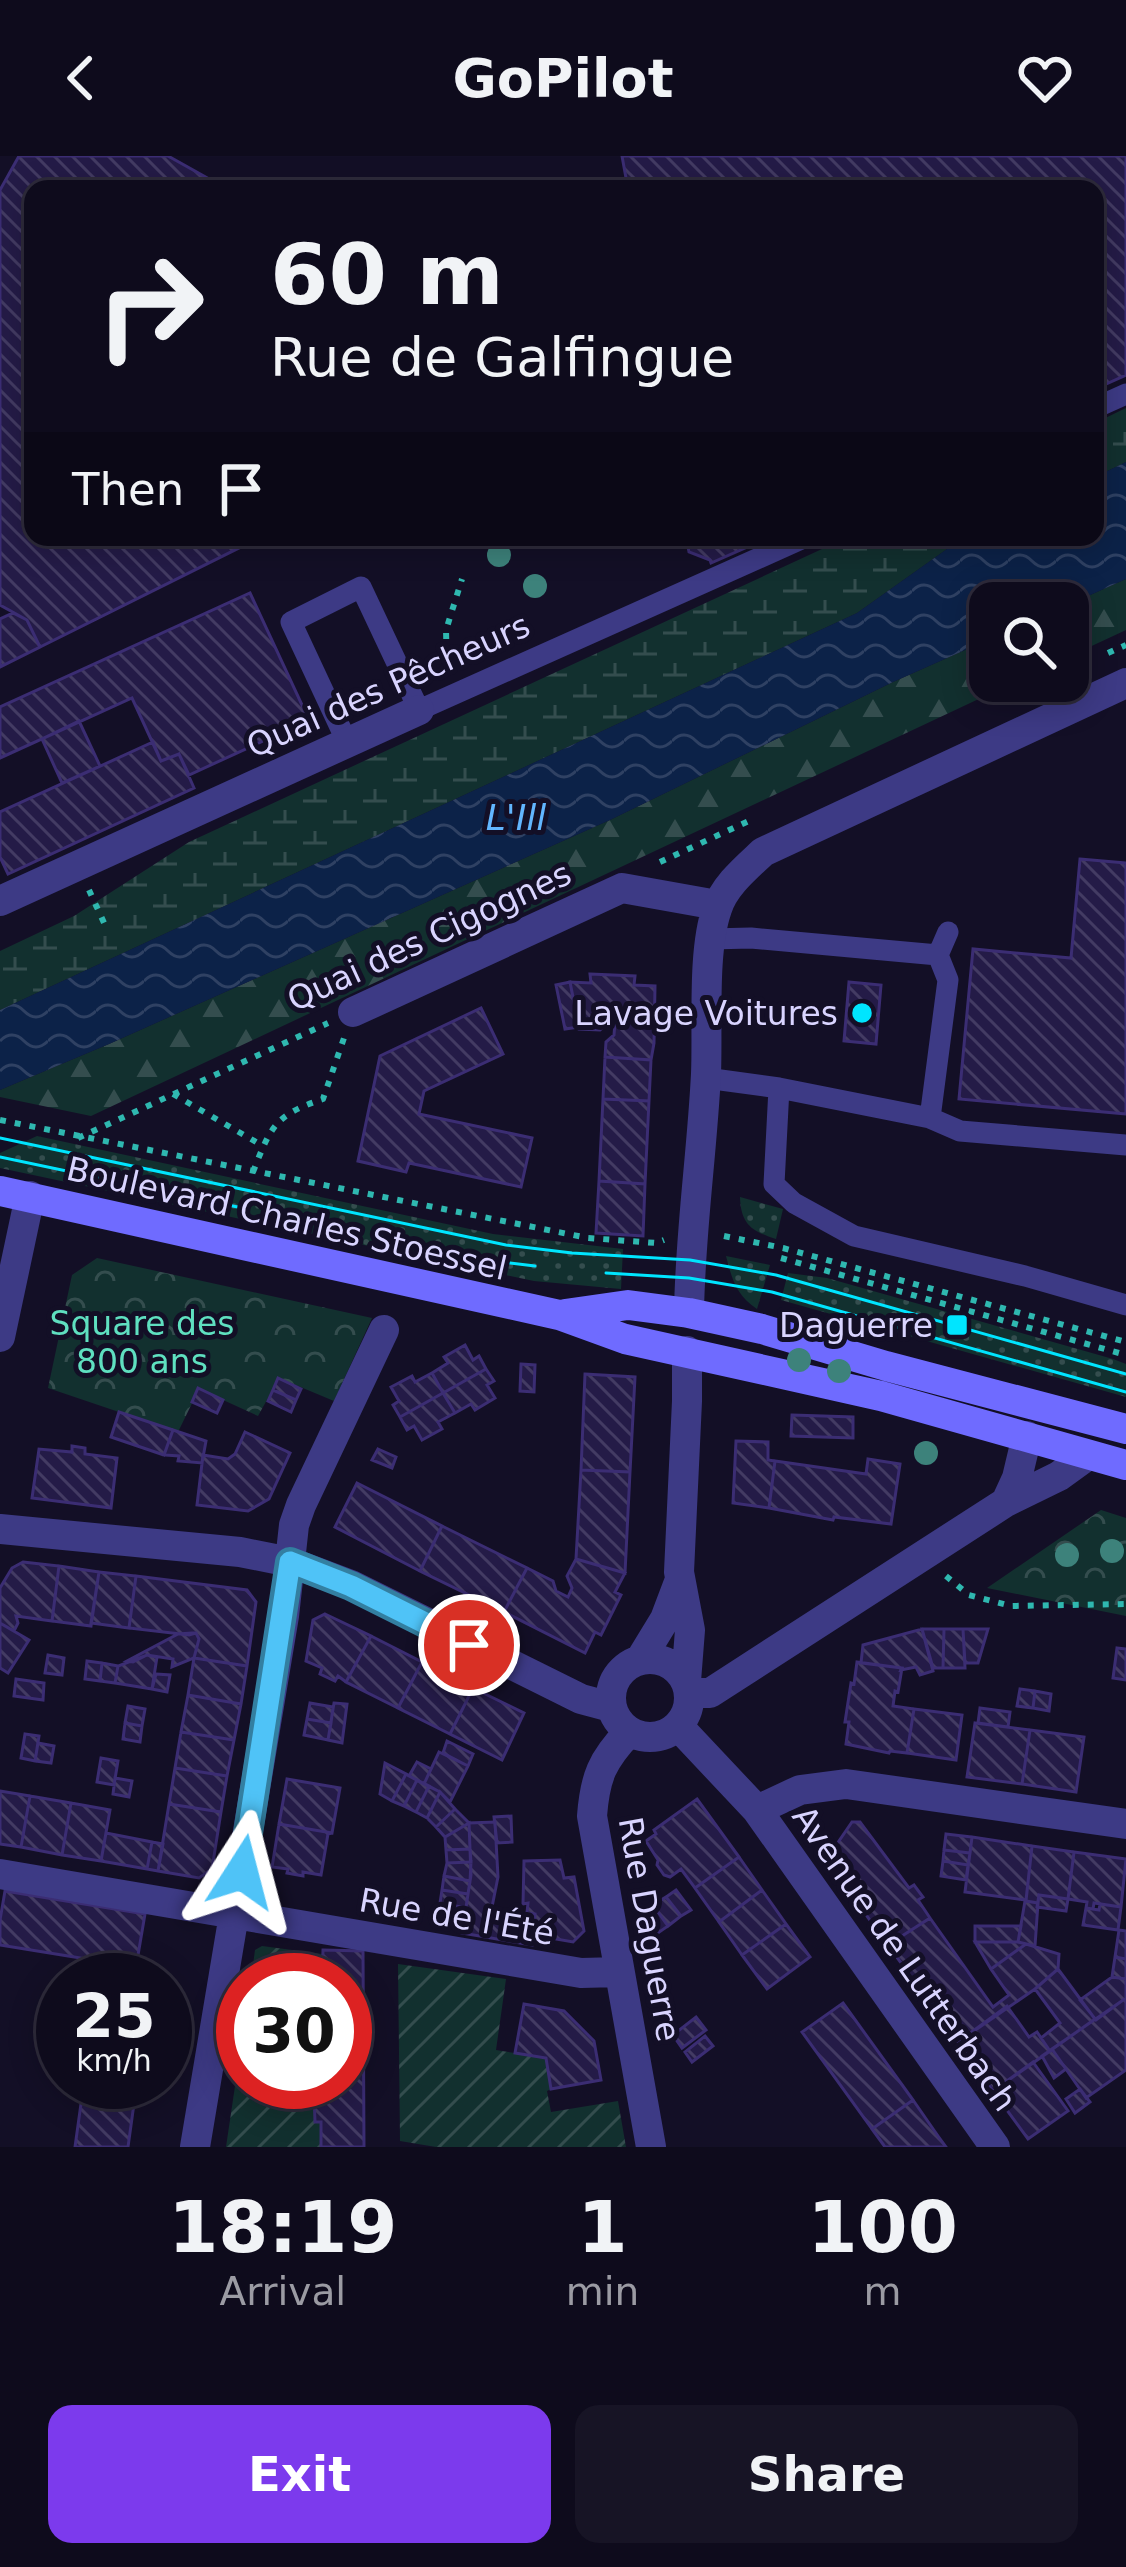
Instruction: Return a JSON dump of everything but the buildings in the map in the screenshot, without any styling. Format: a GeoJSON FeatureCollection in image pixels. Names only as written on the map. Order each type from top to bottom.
{"type":"FeatureCollection","features":[{"type":"Feature","properties":{"kind":"main road","name":"Boulevard Charles Stoessel"},"geometry":{"type":"LineString","coordinates":[[15,1194],[559,1315],[625,1339],[881,1396],[1126,1465]]}},
{"type":"Feature","properties":{"kind":"main road","name":"Boulevard Charles Stoessel"},"geometry":{"type":"LineString","coordinates":[[559,1315],[628,1305],[689,1313],[1126,1429]]}},
{"type":"Feature","properties":{"kind":"main road"},"geometry":{"type":"LineString","coordinates":[[687,1351],[689,1313]]}},
{"type":"Feature","properties":{"kind":"street"},"geometry":{"type":"LineString","coordinates":[[689,1313],[706,1078],[710,939],[717,905],[740,873],[763,853],[1126,683]]}},
{"type":"Feature","properties":{"kind":"street","name":"Quai des Pêcheurs"},"geometry":{"type":"LineString","coordinates":[[0,901],[419,710]]}},
{"type":"Feature","properties":{"kind":"street","name":"Quai des Cigognes"},"geometry":{"type":"LineString","coordinates":[[353,1012],[622,888],[717,905]]}},
{"type":"Feature","properties":{"kind":"street"},"geometry":{"type":"LineString","coordinates":[[0,1337],[15,1194]]}},
{"type":"Feature","properties":{"kind":"street"},"geometry":{"type":"LineString","coordinates":[[195,2147],[236,1915],[294,1526],[384,1330]]}},
{"type":"Feature","properties":{"kind":"street"},"geometry":{"type":"LineString","coordinates":[[0,1529],[240,1552],[290,1562],[351,1586],[581,1699],[646,1738],[663,1736],[688,1711],[690,1630],[679,1582],[687,1351]]}},
{"type":"Feature","properties":{"kind":"street"},"geometry":{"type":"LineString","coordinates":[[1006,1502],[1028,1436]]}},
{"type":"Feature","properties":{"kind":"street"},"geometry":{"type":"LineString","coordinates":[[620,1719],[612,1685],[631,1663],[667,1662],[687,1687],[710,1693],[920,1556],[1088,1455]]}},
{"type":"Feature","properties":{"kind":"street"},"geometry":{"type":"LineString","coordinates":[[640,1660],[679,1582]]}},
{"type":"Feature","properties":{"kind":"street","name":"Rue Daguerre"},"geometry":{"type":"LineString","coordinates":[[620,1719],[595,1785],[592,1816],[651,2147]]}},
{"type":"Feature","properties":{"kind":"street","name":"Avenue de Lutterbach"},"geometry":{"type":"LineString","coordinates":[[678,1726],[757,1810],[995,2147]]}},
{"type":"Feature","properties":{"kind":"street"},"geometry":{"type":"LineString","coordinates":[[757,1810],[800,1790],[846,1784],[1126,1824]]}},
{"type":"Feature","properties":{"kind":"street","name":"Rue de l'Été"},"geometry":{"type":"LineString","coordinates":[[0,1874],[580,1973],[620,1972]]}},
{"type":"Feature","properties":{"kind":"lane","name":"Quai des Pêcheurs"},"geometry":{"type":"LineString","coordinates":[[419,710],[786,546]]}},
{"type":"Feature","properties":{"kind":"lane"},"geometry":{"type":"LineString","coordinates":[[346,742],[291,622],[361,587],[419,710]]}},
{"type":"Feature","properties":{"kind":"lane"},"geometry":{"type":"LineString","coordinates":[[930,1118],[948,980],[938,955],[948,932]]}},
{"type":"Feature","properties":{"kind":"lane"},"geometry":{"type":"LineString","coordinates":[[710,939],[751,938],[938,955]]}},
{"type":"Feature","properties":{"kind":"lane"},"geometry":{"type":"LineString","coordinates":[[706,1078],[930,1118],[960,1131],[1126,1145]]}},
{"type":"Feature","properties":{"kind":"lane"},"geometry":{"type":"LineString","coordinates":[[779,1088],[774,1184],[794,1203],[854,1236],[1126,1304]]}},
{"type":"Feature","properties":{"kind":"path"},"geometry":{"type":"LineString","coordinates":[[455,694],[447,676],[446,630],[462,579]]}},
{"type":"Feature","properties":{"kind":"path"},"geometry":{"type":"LineString","coordinates":[[253,1172],[279,1120],[293,1109],[323,1099],[353,1012]]}},
{"type":"Feature","properties":{"kind":"path","name":"Quai des Cigognes"},"geometry":{"type":"LineString","coordinates":[[78,1138],[353,1012]]}},
{"type":"Feature","properties":{"kind":"path"},"geometry":{"type":"LineString","coordinates":[[172,1094],[263,1146]]}},
{"type":"Feature","properties":{"kind":"path"},"geometry":{"type":"LineString","coordinates":[[0,1120],[588,1238],[656,1243],[692,1232],[783,1248],[1126,1342]]}},
{"type":"Feature","properties":{"kind":"path"},"geometry":{"type":"LineString","coordinates":[[781,1258],[1126,1355]]}},
{"type":"Feature","properties":{"kind":"path"},"geometry":{"type":"LineString","coordinates":[[920,1556],[969,1594],[1011,1606],[1126,1604]]}},
{"type":"Feature","properties":{"kind":"green space"},"geometry":{"type":"Polygon","coordinates":[[[1126,408],[1126,462],[1104,473],[1104,419],[1126,408]]]}},
{"type":"Feature","properties":{"kind":"green space"},"geometry":{"type":"Polygon","coordinates":[[[829,546],[951,546],[857,613],[0,1010],[0,951],[74,916],[189,842],[829,546]]]}},
{"type":"Feature","properties":{"kind":"green space"},"geometry":{"type":"Polygon","coordinates":[[[1126,579],[1126,630],[1089,647],[1089,596],[1126,579]]]}},
{"type":"Feature","properties":{"kind":"green space"},"geometry":{"type":"Polygon","coordinates":[[[969,648],[972,702],[91,1116],[0,1097],[0,1090],[610,820],[969,648]]]}},
{"type":"Feature","properties":{"kind":"green space"},"geometry":{"type":"Polygon","coordinates":[[[37,1136],[493,1234],[623,1249],[621,1289],[534,1281],[0,1168],[0,1153],[37,1136]]]}},
{"type":"Feature","properties":{"kind":"green space"},"geometry":{"type":"Polygon","coordinates":[[[740,1197],[783,1209],[776,1239],[749,1225],[740,1197]]]}},
{"type":"Feature","properties":{"kind":"green space"},"geometry":{"type":"Polygon","coordinates":[[[726,1256],[770,1265],[757,1309],[736,1286],[726,1256]]]}},
{"type":"Feature","properties":{"kind":"green space","name":"Square des 800 ans"},"geometry":{"type":"Polygon","coordinates":[[[97,1258],[372,1318],[334,1401],[279,1378],[258,1416],[199,1389],[178,1432],[48,1388],[72,1275],[97,1258]]]}},
{"type":"Feature","properties":{"kind":"green space"},"geometry":{"type":"Polygon","coordinates":[[[788,1273],[827,1278],[1113,1359],[1126,1364],[1126,1397],[781,1300],[788,1273]]]}},
{"type":"Feature","properties":{"kind":"green space"},"geometry":{"type":"Polygon","coordinates":[[[1101,1510],[1126,1518],[1126,1616],[987,1588],[1101,1510]]]}},
{"type":"Feature","properties":{"kind":"green space"},"geometry":{"type":"Polygon","coordinates":[[[262,1946],[314,1953],[255,1953],[262,1946]]]}},
{"type":"Feature","properties":{"kind":"green space"},"geometry":{"type":"Polygon","coordinates":[[[398,1964],[506,1979],[496,2050],[546,2058],[551,2112],[618,2101],[626,2147],[436,2147],[400,2141],[398,1964]]]}},
{"type":"Feature","properties":{"kind":"green space"},"geometry":{"type":"Polygon","coordinates":[[[232,2109],[315,2109],[315,2121],[321,2122],[321,2147],[226,2147],[232,2109]]]}},
{"type":"Feature","properties":{"kind":"water","name":"L'Ill"},"geometry":{"type":"Polygon","coordinates":[[[1126,462],[1126,579],[1089,596],[1089,582],[969,582],[969,648],[610,820],[0,1090],[0,1010],[857,613],[951,546],[1104,546],[1104,473],[1126,462]]]}},
{"type":"Feature","properties":{"kind":"tram line"},"geometry":{"type":"LineString","coordinates":[[0,1138],[506,1245],[690,1260],[776,1275],[1126,1374]]}},
{"type":"Feature","properties":{"kind":"tram line"},"geometry":{"type":"LineString","coordinates":[[0,1157],[247,1209]]}},
{"type":"Feature","properties":{"kind":"tram line"},"geometry":{"type":"LineString","coordinates":[[376,1236],[535,1266]]}},
{"type":"Feature","properties":{"kind":"tram line"},"geometry":{"type":"LineString","coordinates":[[606,1273],[689,1278],[772,1292],[1126,1392]]}},
{"type":"Feature","properties":{"kind":"place","name":"Lavage Voitures"},"geometry":{"type":"Point","coordinates":[862,1013]}},
{"type":"Feature","properties":{"kind":"place","name":"Daguerre"},"geometry":{"type":"Point","coordinates":[957,1325]}},
{"type":"Feature","properties":{"kind":"route"},"geometry":{"type":"LineString","coordinates":[[242,1872],[290,1562],[351,1586],[469,1645]]}}]}
